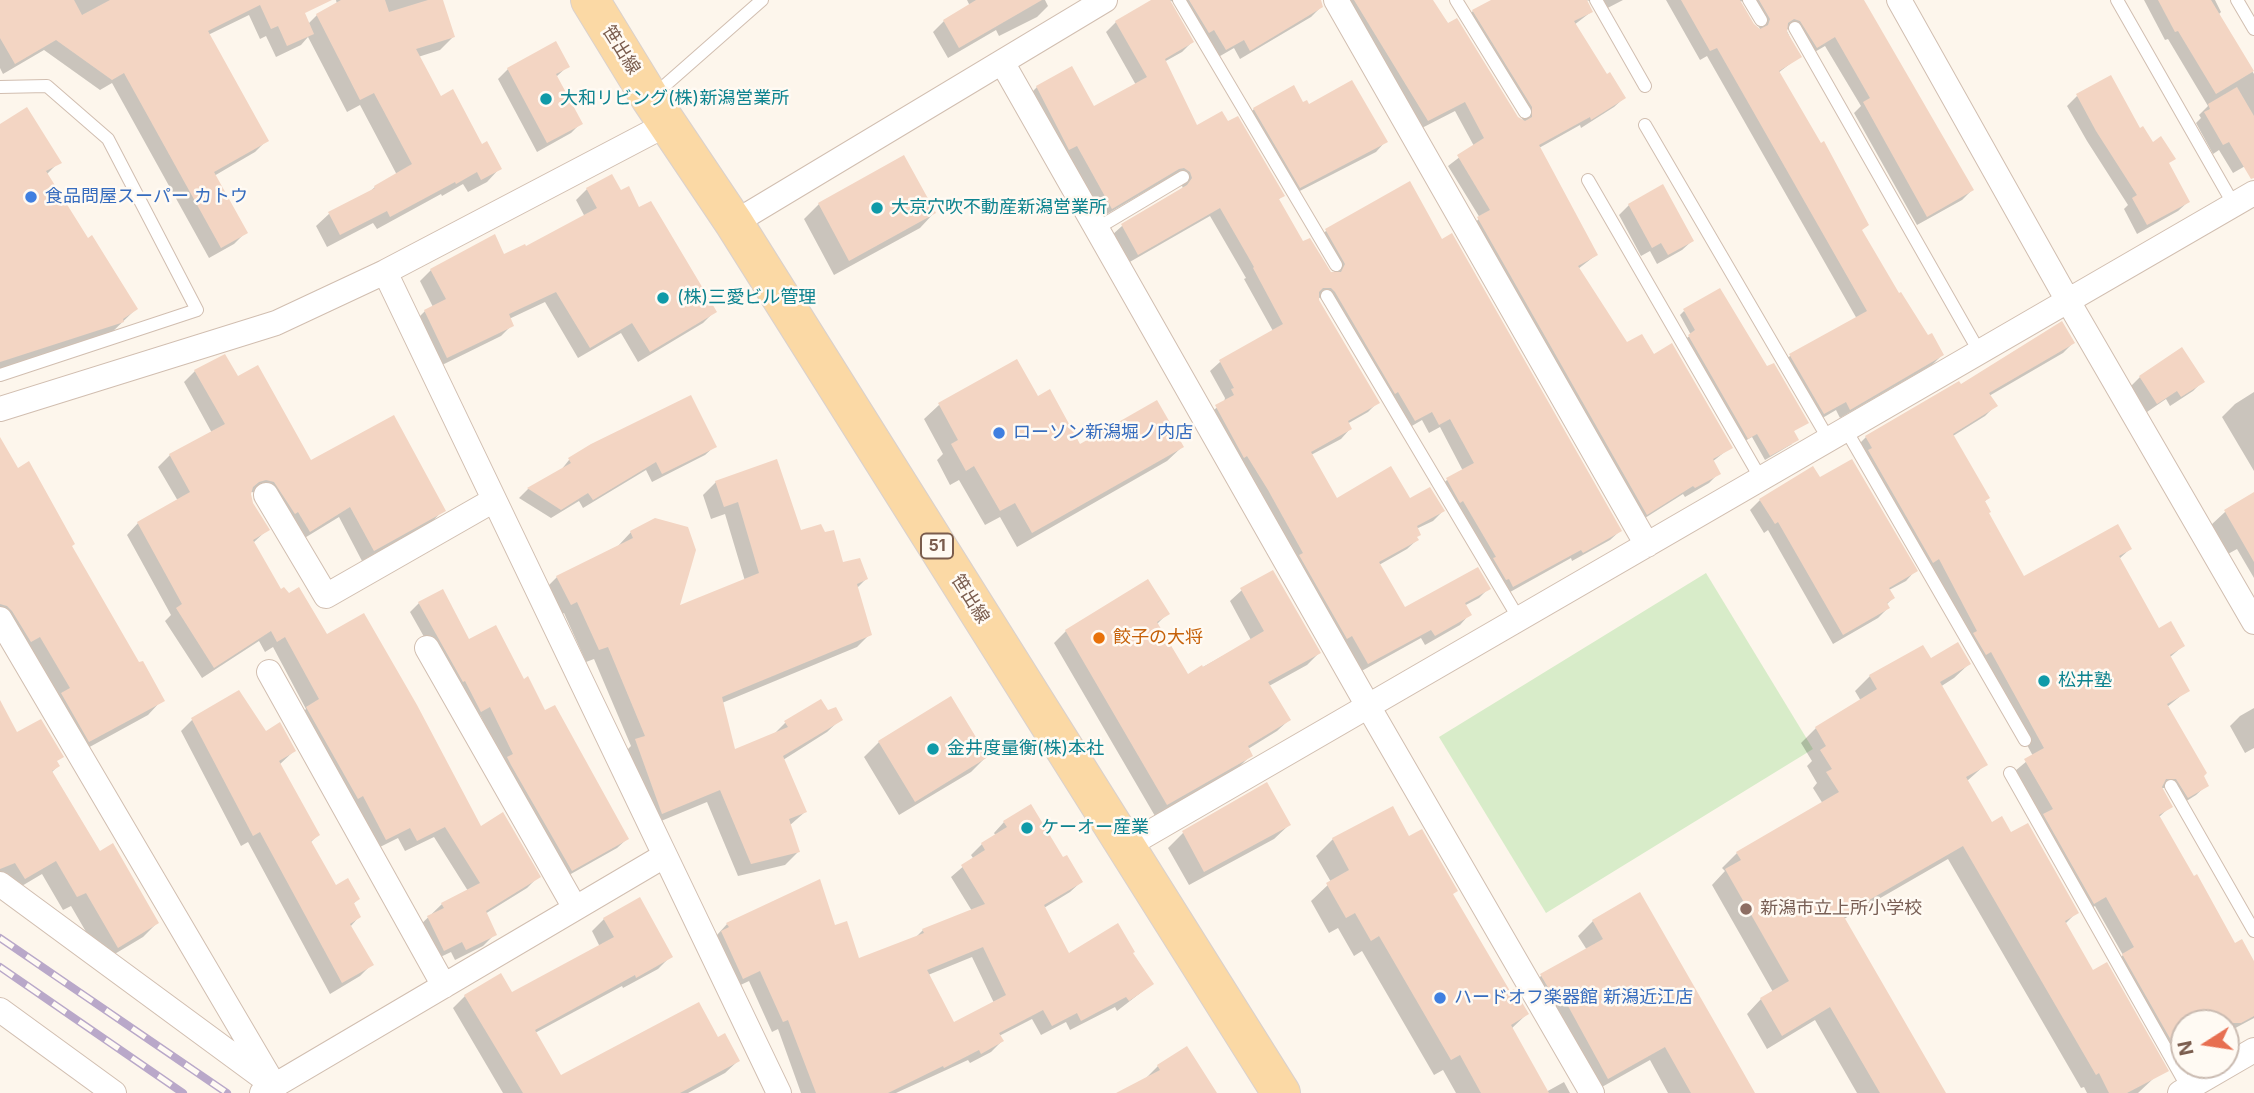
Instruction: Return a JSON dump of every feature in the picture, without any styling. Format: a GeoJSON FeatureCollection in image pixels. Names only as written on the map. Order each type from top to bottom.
{"type":"FeatureCollection","features":[{"type":"Feature","properties":{"kind":"main road","name":"笹出線"},"geometry":{"type":"LineString","coordinates":[[590,0],[734,223],[1281,1093]]}},
{"type":"Feature","properties":{"kind":"street"},"geometry":{"type":"LineString","coordinates":[[734,223],[1002,62],[1078,7],[1105,0]]}},
{"type":"Feature","properties":{"kind":"street"},"geometry":{"type":"LineString","coordinates":[[1336,0],[1647,545]]}},
{"type":"Feature","properties":{"kind":"street"},"geometry":{"type":"LineString","coordinates":[[1899,0],[2068,302],[2254,622]]}},
{"type":"Feature","properties":{"kind":"street"},"geometry":{"type":"LineString","coordinates":[[1002,62],[1368,706],[1592,1093]]}},
{"type":"Feature","properties":{"kind":"street"},"geometry":{"type":"LineString","coordinates":[[0,409],[276,323],[385,272],[660,111]]}},
{"type":"Feature","properties":{"kind":"street"},"geometry":{"type":"LineString","coordinates":[[1125,847],[2244,199]]}},
{"type":"Feature","properties":{"kind":"street"},"geometry":{"type":"LineString","coordinates":[[385,272],[779,1093]]}},
{"type":"Feature","properties":{"kind":"street"},"geometry":{"type":"LineString","coordinates":[[266,495],[326,596],[494,500]]}},
{"type":"Feature","properties":{"kind":"street"},"geometry":{"type":"LineString","coordinates":[[0,619],[274,1091]]}},
{"type":"Feature","properties":{"kind":"street"},"geometry":{"type":"LineString","coordinates":[[427,648],[576,908]]}},
{"type":"Feature","properties":{"kind":"street"},"geometry":{"type":"LineString","coordinates":[[269,672],[444,985]]}},
{"type":"Feature","properties":{"kind":"street"},"geometry":{"type":"LineString","coordinates":[[274,1091],[444,985],[664,856]]}},
{"type":"Feature","properties":{"kind":"street"},"geometry":{"type":"LineString","coordinates":[[0,884],[274,1091]]}},
{"type":"Feature","properties":{"kind":"street"},"geometry":{"type":"LineString","coordinates":[[0,1010],[114,1093]]}},
{"type":"Feature","properties":{"kind":"street"},"geometry":{"type":"LineString","coordinates":[[2184,1091],[2254,1050]]}},
{"type":"Feature","properties":{"kind":"lane"},"geometry":{"type":"LineString","coordinates":[[660,111],[762,0]]}},
{"type":"Feature","properties":{"kind":"lane"},"geometry":{"type":"LineString","coordinates":[[1179,0],[1336,265]]}},
{"type":"Feature","properties":{"kind":"lane"},"geometry":{"type":"LineString","coordinates":[[1456,0],[1525,112]]}},
{"type":"Feature","properties":{"kind":"lane"},"geometry":{"type":"LineString","coordinates":[[1596,0],[1645,86]]}},
{"type":"Feature","properties":{"kind":"lane"},"geometry":{"type":"LineString","coordinates":[[1749,0],[1761,20]]}},
{"type":"Feature","properties":{"kind":"lane"},"geometry":{"type":"LineString","coordinates":[[2118,0],[2244,199]]}},
{"type":"Feature","properties":{"kind":"lane"},"geometry":{"type":"LineString","coordinates":[[2237,0],[2254,29]]}},
{"type":"Feature","properties":{"kind":"lane"},"geometry":{"type":"LineString","coordinates":[[1795,28],[1980,353]]}},
{"type":"Feature","properties":{"kind":"lane"},"geometry":{"type":"LineString","coordinates":[[0,87],[47,86],[108,139],[197,310],[0,375]]}},
{"type":"Feature","properties":{"kind":"lane"},"geometry":{"type":"LineString","coordinates":[[1645,125],[2025,740]]}},
{"type":"Feature","properties":{"kind":"lane"},"geometry":{"type":"LineString","coordinates":[[1096,229],[1183,177]]}},
{"type":"Feature","properties":{"kind":"lane"},"geometry":{"type":"LineString","coordinates":[[1588,180],[1761,479]]}},
{"type":"Feature","properties":{"kind":"lane"},"geometry":{"type":"LineString","coordinates":[[1327,296],[1519,620]]}},
{"type":"Feature","properties":{"kind":"lane"},"geometry":{"type":"LineString","coordinates":[[2010,773],[2184,1091]]}},
{"type":"Feature","properties":{"kind":"lane"},"geometry":{"type":"LineString","coordinates":[[2171,786],[2254,931]]}},
{"type":"Feature","properties":{"kind":"green space"},"geometry":{"type":"Polygon","coordinates":[[[1706,573],[1813,749],[1546,913],[1439,737],[1706,573]]]}},
{"type":"Feature","properties":{"kind":"building"},"geometry":{"type":"Polygon","coordinates":[[[0,0],[74,0],[82,15],[110,0],[332,0],[305,13],[314,34],[287,46],[278,26],[271,29],[260,5],[208,31],[269,141],[214,172],[248,233],[221,248],[124,73],[112,80],[56,40],[15,64],[0,38],[0,0]]]}},
{"type":"Feature","properties":{"kind":"building"},"geometry":{"type":"Polygon","coordinates":[[[341,0],[385,0],[389,12],[428,0],[443,0],[455,37],[416,49],[441,96],[453,89],[482,144],[487,141],[502,169],[481,180],[477,172],[390,217],[387,211],[340,235],[328,212],[375,188],[374,186],[412,164],[374,93],[360,100],[316,14],[341,0]]]}},
{"type":"Feature","properties":{"kind":"building"},"geometry":{"type":"Polygon","coordinates":[[[976,0],[1042,0],[959,48],[943,20],[976,0]]]}},
{"type":"Feature","properties":{"kind":"building"},"geometry":{"type":"Polygon","coordinates":[[[1151,0],[1170,0],[1194,42],[1165,59],[1197,125],[1222,111],[1228,121],[1238,116],[1285,196],[1279,199],[1303,241],[1310,238],[1331,272],[1341,272],[1345,264],[1325,229],[1410,181],[1442,239],[1452,233],[1622,531],[1513,587],[1493,558],[1496,557],[1463,501],[1460,503],[1446,478],[1474,463],[1450,419],[1439,425],[1432,412],[1415,421],[1398,392],[1395,394],[1335,292],[1331,288],[1323,288],[1319,292],[1319,300],[1380,403],[1348,421],[1352,429],[1311,452],[1337,498],[1391,466],[1410,498],[1430,487],[1445,511],[1417,526],[1421,535],[1417,537],[1419,540],[1379,562],[1405,607],[1478,567],[1491,589],[1465,603],[1472,615],[1435,636],[1431,630],[1368,664],[1352,636],[1347,639],[1299,555],[1303,553],[1268,490],[1247,456],[1244,458],[1215,405],[1234,395],[1231,389],[1234,388],[1219,360],[1283,324],[1254,267],[1220,208],[1138,255],[1121,224],[1187,185],[1192,178],[1190,172],[1184,168],[1179,169],[1112,209],[1077,146],[1069,150],[1036,86],[1072,66],[1094,106],[1147,77],[1115,21],[1151,0]]]}},
{"type":"Feature","properties":{"kind":"building"},"geometry":{"type":"Polygon","coordinates":[[[1189,0],[1321,0],[1323,7],[1250,51],[1244,40],[1226,50],[1214,30],[1209,33],[1189,0]]]}},
{"type":"Feature","properties":{"kind":"building"},"geometry":{"type":"Polygon","coordinates":[[[1354,0],[1433,0],[1448,23],[1457,18],[1518,117],[1525,121],[1532,117],[1532,107],[1472,10],[1491,0],[1587,0],[1593,12],[1574,21],[1607,74],[1610,72],[1626,98],[1591,120],[1590,117],[1539,145],[1598,255],[1578,266],[1627,342],[1642,334],[1654,354],[1672,343],[1733,448],[1713,459],[1721,474],[1695,488],[1693,486],[1647,515],[1477,217],[1490,210],[1457,155],[1484,138],[1465,102],[1428,121],[1354,0]]]}},
{"type":"Feature","properties":{"kind":"building"},"geometry":{"type":"Polygon","coordinates":[[[1681,0],[1740,0],[1754,24],[1760,29],[1768,25],[1770,19],[1759,0],[1864,0],[1974,190],[1927,217],[1863,102],[1870,98],[1835,37],[1817,48],[1800,21],[1794,19],[1788,23],[1787,32],[1802,57],[1779,71],[1821,143],[1824,141],[1869,225],[1862,230],[1899,293],[1901,292],[1928,335],[1932,333],[1944,355],[1850,410],[1846,402],[1824,414],[1789,354],[1867,311],[1717,48],[1710,51],[1681,0]]]}},
{"type":"Feature","properties":{"kind":"building"},"geometry":{"type":"Polygon","coordinates":[[[2158,0],[2211,0],[2254,71],[2216,94],[2178,31],[2175,32],[2158,0]]]}},
{"type":"Feature","properties":{"kind":"building","name":"大和リビング(株)新潟営業所"},"geometry":{"type":"Polygon","coordinates":[[[556,41],[570,67],[556,74],[583,124],[547,143],[507,68],[556,41]]]}},
{"type":"Feature","properties":{"kind":"building"},"geometry":{"type":"Polygon","coordinates":[[[2111,75],[2140,128],[2143,126],[2153,142],[2161,136],[2176,159],[2169,163],[2190,202],[2147,225],[2132,198],[2137,195],[2076,94],[2111,75]]]}},
{"type":"Feature","properties":{"kind":"building"},"geometry":{"type":"Polygon","coordinates":[[[1352,80],[1388,142],[1300,188],[1253,108],[1294,85],[1303,102],[1307,100],[1309,104],[1352,80]]]}},
{"type":"Feature","properties":{"kind":"building"},"geometry":{"type":"Polygon","coordinates":[[[2237,87],[2254,116],[2254,178],[2251,179],[2229,142],[2223,145],[2204,112],[2210,109],[2208,104],[2237,87]]]}},
{"type":"Feature","properties":{"kind":"building"},"geometry":{"type":"Polygon","coordinates":[[[27,107],[62,163],[46,171],[88,238],[92,235],[138,309],[123,319],[124,322],[0,362],[0,124],[27,107]]]}},
{"type":"Feature","properties":{"kind":"building","name":"大京穴吹不動産新潟営業所"},"geometry":{"type":"Polygon","coordinates":[[[904,155],[936,213],[849,261],[818,203],[904,155]]]}},
{"type":"Feature","properties":{"kind":"building"},"geometry":{"type":"Polygon","coordinates":[[[612,174],[621,190],[629,186],[639,207],[651,201],[717,312],[650,352],[632,323],[590,348],[556,292],[509,314],[514,326],[447,358],[424,310],[446,299],[430,269],[495,234],[504,254],[525,244],[526,246],[597,208],[586,188],[612,174]]]}},
{"type":"Feature","properties":{"kind":"building"},"geometry":{"type":"Polygon","coordinates":[[[1663,184],[1694,241],[1668,255],[1661,243],[1652,248],[1628,204],[1663,184]]]}},
{"type":"Feature","properties":{"kind":"building"},"geometry":{"type":"Polygon","coordinates":[[[1720,288],[1767,366],[1774,363],[1809,423],[1794,431],[1799,440],[1770,456],[1757,434],[1748,439],[1688,335],[1695,330],[1683,309],[1720,288]]]}},
{"type":"Feature","properties":{"kind":"building"},"geometry":{"type":"Polygon","coordinates":[[[2062,321],[2075,343],[1989,393],[1998,406],[1953,434],[1990,498],[1985,501],[1991,512],[1989,513],[2024,576],[2118,524],[2132,549],[2119,556],[2159,628],[2171,621],[2185,646],[2170,655],[2190,691],[2167,704],[2207,773],[2204,776],[2209,786],[2188,798],[2176,779],[2166,779],[2162,787],[2173,807],[2159,815],[2194,876],[2197,874],[2235,943],[2242,939],[2254,961],[2254,1016],[2241,1023],[2240,1009],[2170,1009],[2170,1038],[2122,954],[2134,947],[2106,897],[2094,904],[2043,814],[2053,809],[2024,759],[2044,748],[1991,652],[1986,655],[1973,633],[1977,631],[1939,559],[1933,563],[1868,450],[1872,448],[1865,436],[1959,381],[1961,384],[2062,321]]]}},
{"type":"Feature","properties":{"kind":"building"},"geometry":{"type":"Polygon","coordinates":[[[2182,347],[2205,382],[2181,397],[2177,391],[2157,404],[2139,376],[2182,347]]]}},
{"type":"Feature","properties":{"kind":"building"},"geometry":{"type":"Polygon","coordinates":[[[225,354],[238,376],[258,365],[311,460],[394,415],[446,511],[374,551],[350,507],[310,532],[274,482],[259,482],[253,487],[251,494],[253,503],[270,530],[253,540],[281,589],[284,587],[289,593],[299,587],[327,634],[364,613],[417,705],[481,826],[503,812],[541,877],[486,911],[497,935],[466,950],[462,942],[444,951],[427,916],[444,908],[441,903],[480,883],[445,827],[417,841],[410,828],[386,840],[363,796],[358,799],[306,707],[319,699],[285,637],[277,642],[271,631],[214,668],[176,608],[182,604],[137,522],[190,492],[169,454],[225,424],[194,370],[225,354]]]}},
{"type":"Feature","properties":{"kind":"building"},"geometry":{"type":"Polygon","coordinates":[[[1017,359],[1038,396],[1050,389],[1080,444],[1157,400],[1184,447],[1032,533],[1015,503],[1000,511],[974,466],[966,471],[951,444],[958,440],[938,403],[1017,359]]]}},
{"type":"Feature","properties":{"kind":"building"},"geometry":{"type":"Polygon","coordinates":[[[691,395],[717,447],[662,474],[656,462],[593,500],[588,493],[561,510],[527,488],[571,463],[568,458],[591,444],[691,395]]]}},
{"type":"Feature","properties":{"kind":"building"},"geometry":{"type":"Polygon","coordinates":[[[0,437],[18,468],[29,461],[75,544],[72,546],[139,662],[143,661],[165,701],[89,742],[61,693],[70,688],[40,637],[31,642],[12,611],[0,604],[0,437]]]}},
{"type":"Feature","properties":{"kind":"building"},"geometry":{"type":"Polygon","coordinates":[[[777,459],[801,530],[821,524],[825,532],[834,530],[843,562],[860,558],[868,579],[857,584],[872,635],[722,697],[735,749],[788,727],[784,721],[821,699],[828,710],[836,707],[843,720],[783,756],[807,812],[789,819],[800,852],[751,864],[720,790],[662,814],[635,739],[645,736],[608,647],[599,650],[577,602],[571,605],[556,576],[633,538],[630,531],[655,518],[688,527],[696,550],[680,605],[759,573],[738,502],[724,507],[715,481],[777,459]]]}},
{"type":"Feature","properties":{"kind":"building"},"geometry":{"type":"Polygon","coordinates":[[[1852,459],[1918,571],[1889,588],[1895,598],[1887,603],[1890,608],[1843,635],[1778,522],[1775,524],[1759,499],[1813,466],[1820,477],[1852,459]]]}},
{"type":"Feature","properties":{"kind":"building"},"geometry":{"type":"Polygon","coordinates":[[[2254,492],[2254,562],[2224,510],[2254,492]]]}},
{"type":"Feature","properties":{"kind":"building"},"geometry":{"type":"Polygon","coordinates":[[[1273,570],[1321,653],[1268,682],[1291,720],[1248,746],[1253,756],[1167,805],[1065,630],[1148,579],[1170,614],[1157,622],[1188,674],[1264,631],[1240,588],[1273,570]]]}},
{"type":"Feature","properties":{"kind":"building"},"geometry":{"type":"Polygon","coordinates":[[[443,589],[469,639],[496,625],[524,679],[528,676],[545,710],[555,705],[629,839],[572,871],[507,757],[513,754],[490,707],[481,712],[418,602],[443,589]]]}},
{"type":"Feature","properties":{"kind":"building"},"geometry":{"type":"Polygon","coordinates":[[[1958,642],[1971,664],[1940,682],[1988,765],[1966,777],[1992,822],[2002,816],[2011,832],[2028,823],[2079,913],[2065,921],[2093,970],[2107,962],[2169,1071],[2127,1093],[2109,1093],[2099,1073],[2096,1075],[1963,846],[1843,915],[1946,1093],[1880,1093],[1830,1007],[1782,1036],[1760,998],[1789,981],[1725,869],[1741,860],[1736,852],[1839,792],[1826,772],[1832,769],[1820,750],[1826,746],[1815,727],[1877,689],[1869,675],[1923,645],[1931,658],[1958,642]]]}},
{"type":"Feature","properties":{"kind":"building"},"geometry":{"type":"Polygon","coordinates":[[[239,690],[266,731],[280,722],[296,751],[279,761],[320,835],[311,841],[336,885],[348,878],[360,899],[354,903],[361,917],[350,924],[374,965],[342,983],[260,832],[253,836],[191,718],[239,690]]]}},
{"type":"Feature","properties":{"kind":"building","name":"金井度量衡(株)本社"},"geometry":{"type":"Polygon","coordinates":[[[951,696],[988,757],[915,802],[878,741],[951,696]]]}},
{"type":"Feature","properties":{"kind":"building"},"geometry":{"type":"Polygon","coordinates":[[[0,700],[17,732],[41,719],[64,757],[57,761],[60,766],[52,771],[100,851],[113,843],[159,923],[118,948],[86,893],[77,897],[56,861],[25,879],[15,863],[0,869],[0,700]]]}},
{"type":"Feature","properties":{"kind":"building"},"geometry":{"type":"Polygon","coordinates":[[[1267,782],[1291,825],[1204,872],[1182,831],[1267,782]]]}},
{"type":"Feature","properties":{"kind":"building"},"geometry":{"type":"Polygon","coordinates":[[[1031,804],[1063,857],[1067,855],[1083,882],[1044,905],[1069,953],[1118,923],[1135,952],[1133,953],[1154,984],[1129,1001],[1126,997],[1081,1021],[1077,1013],[1052,1026],[1043,1010],[999,1033],[1004,1041],[981,1054],[979,1050],[888,1093],[816,1093],[788,1020],[783,1022],[760,971],[743,979],[721,931],[729,927],[726,923],[820,879],[835,925],[847,921],[859,958],[924,933],[922,929],[985,904],[961,865],[985,850],[981,843],[1007,827],[1003,821],[1031,804]],[[983,947],[927,970],[954,1022],[1006,995],[983,947]]]}},
{"type":"Feature","properties":{"kind":"building"},"geometry":{"type":"Polygon","coordinates":[[[1393,806],[1409,836],[1422,829],[1458,891],[1453,894],[1510,991],[1514,989],[1529,1014],[1511,1025],[1549,1093],[1481,1093],[1460,1055],[1451,1060],[1379,936],[1371,941],[1355,913],[1346,918],[1326,883],[1349,870],[1332,838],[1393,806]]]}},
{"type":"Feature","properties":{"kind":"building"},"geometry":{"type":"Polygon","coordinates":[[[1640,892],[1755,1093],[1691,1093],[1665,1047],[1608,1079],[1562,995],[1555,999],[1540,974],[1603,939],[1592,920],[1640,892]]]}},
{"type":"Feature","properties":{"kind":"building"},"geometry":{"type":"Polygon","coordinates":[[[640,897],[673,957],[535,1030],[561,1075],[699,1002],[718,1037],[725,1033],[740,1061],[680,1093],[523,1093],[464,995],[501,973],[512,992],[614,937],[603,918],[640,897]]]}},
{"type":"Feature","properties":{"kind":"building"},"geometry":{"type":"Polygon","coordinates":[[[1187,1046],[1217,1093],[1116,1093],[1160,1070],[1157,1065],[1187,1046]]]}},
{"type":"Feature","properties":{"kind":"railway"},"geometry":{"type":"LineString","coordinates":[[0,938],[227,1093]]}},
{"type":"Feature","properties":{"kind":"railway"},"geometry":{"type":"LineString","coordinates":[[0,967],[183,1093]]}},
{"type":"Feature","properties":{"kind":"place","name":"大和リビング(株)新潟営業所"},"geometry":{"type":"Point","coordinates":[546,99]}},
{"type":"Feature","properties":{"kind":"place","name":"食品問屋スーパー カトウ"},"geometry":{"type":"Point","coordinates":[31,197]}},
{"type":"Feature","properties":{"kind":"place","name":"大京穴吹不動産新潟営業所"},"geometry":{"type":"Point","coordinates":[877,208]}},
{"type":"Feature","properties":{"kind":"place","name":"(株)三愛ビル管理"},"geometry":{"type":"Point","coordinates":[663,298]}},
{"type":"Feature","properties":{"kind":"place","name":"ローソン新潟堀ノ内店"},"geometry":{"type":"Point","coordinates":[999,433]}},
{"type":"Feature","properties":{"kind":"place","name":"餃子の大将"},"geometry":{"type":"Point","coordinates":[1099,638]}},
{"type":"Feature","properties":{"kind":"place","name":"松井塾"},"geometry":{"type":"Point","coordinates":[2044,681]}},
{"type":"Feature","properties":{"kind":"place","name":"金井度量衡(株)本社"},"geometry":{"type":"Point","coordinates":[933,749]}},
{"type":"Feature","properties":{"kind":"place","name":"ケーオー産業"},"geometry":{"type":"Point","coordinates":[1027,828]}},
{"type":"Feature","properties":{"kind":"place","name":"新潟市立上所小学校"},"geometry":{"type":"Point","coordinates":[1746,909]}},
{"type":"Feature","properties":{"kind":"place","name":"ハードオフ楽器館 新潟近江店"},"geometry":{"type":"Point","coordinates":[1440,998]}}]}
